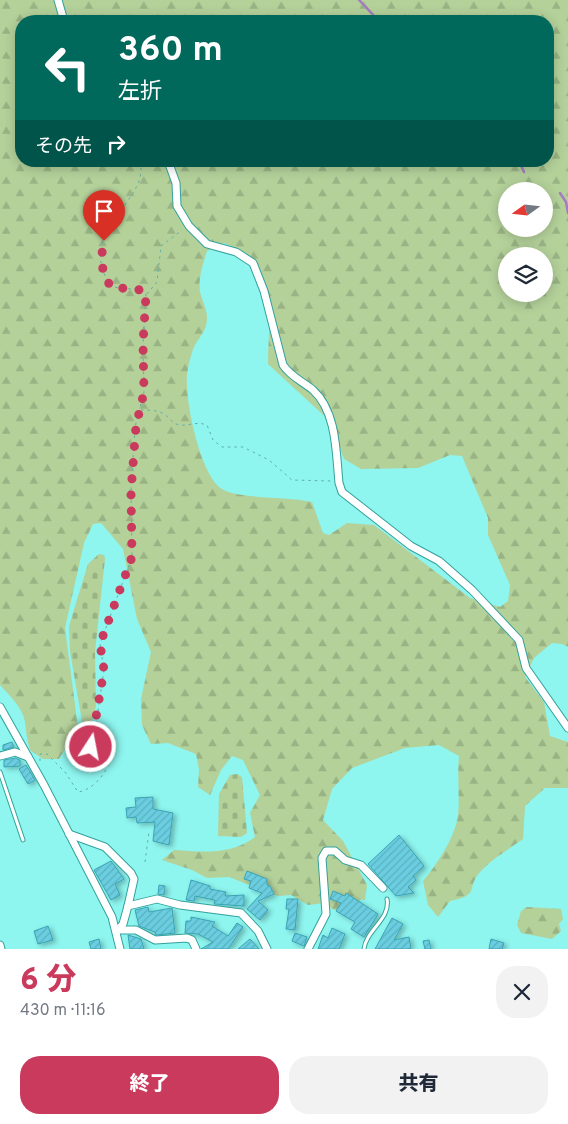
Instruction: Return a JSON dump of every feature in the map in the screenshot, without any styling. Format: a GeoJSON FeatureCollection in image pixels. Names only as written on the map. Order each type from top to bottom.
{"type":"FeatureCollection","features":[{"type":"Feature","properties":{"kind":"street"},"geometry":{"type":"LineString","coordinates":[[58,0],[62,15]]}},
{"type":"Feature","properties":{"kind":"street"},"geometry":{"type":"LineString","coordinates":[[170,167],[176,183],[177,206],[189,226],[207,244],[236,252],[253,262],[264,291],[284,365],[290,374],[313,391],[330,416],[342,492],[411,546],[439,561],[472,590],[519,640],[526,668],[568,728]]}},
{"type":"Feature","properties":{"kind":"street"},"geometry":{"type":"LineString","coordinates":[[0,707],[112,917],[118,931],[120,949]]}},
{"type":"Feature","properties":{"kind":"street"},"geometry":{"type":"LineString","coordinates":[[0,756],[15,752],[28,757]]}},
{"type":"Feature","properties":{"kind":"street"},"geometry":{"type":"LineString","coordinates":[[69,834],[105,847],[131,872],[134,879],[128,906],[118,931]]}},
{"type":"Feature","properties":{"kind":"street"},"geometry":{"type":"LineString","coordinates":[[308,949],[326,914],[322,858],[326,851],[335,851],[349,863],[360,865],[383,888]]}},
{"type":"Feature","properties":{"kind":"street"},"geometry":{"type":"LineString","coordinates":[[128,906],[157,899],[180,906],[241,913],[258,931],[267,949]]}},
{"type":"Feature","properties":{"kind":"street"},"geometry":{"type":"LineString","coordinates":[[118,931],[133,929],[155,940],[187,938],[192,940],[196,949]]}},
{"type":"Feature","properties":{"kind":"street"},"geometry":{"type":"LineString","coordinates":[[0,945],[1,949]]}},
{"type":"Feature","properties":{"kind":"lane"},"geometry":{"type":"LineString","coordinates":[[0,772],[23,840]]}},
{"type":"Feature","properties":{"kind":"lane"},"geometry":{"type":"LineString","coordinates":[[364,949],[366,941],[388,909],[387,899]]}},
{"type":"Feature","properties":{"kind":"path"},"geometry":{"type":"LineString","coordinates":[[141,167],[140,180],[109,226],[100,259],[103,275],[111,287],[142,290],[146,295]]}},
{"type":"Feature","properties":{"kind":"path"},"geometry":{"type":"LineString","coordinates":[[41,763],[38,758],[40,754],[47,754],[65,772],[78,792],[85,791],[99,779],[110,759],[86,762],[81,757],[83,751],[91,747],[94,738],[104,670],[100,644],[132,557],[131,491],[136,426],[144,392],[143,343],[146,295],[158,282],[161,246],[173,235],[189,226]]}},
{"type":"Feature","properties":{"kind":"path"},"geometry":{"type":"LineString","coordinates":[[140,410],[151,410],[164,414],[172,422],[180,425],[198,422],[207,425],[213,440],[222,447],[244,447],[269,460],[292,480],[339,482]]}},
{"type":"Feature","properties":{"kind":"path"},"geometry":{"type":"LineString","coordinates":[[144,862],[148,832]]}},
{"type":"Feature","properties":{"kind":"green space"},"geometry":{"type":"Polygon","coordinates":[[[0,0],[568,0],[568,647],[552,643],[534,658],[525,677],[544,702],[550,736],[568,742],[568,788],[545,788],[525,806],[523,839],[485,867],[473,883],[470,893],[450,901],[438,917],[428,905],[423,881],[445,850],[454,832],[459,808],[459,756],[439,745],[405,748],[352,768],[332,789],[323,820],[343,841],[367,885],[365,900],[361,899],[355,906],[334,910],[324,903],[308,905],[291,895],[278,896],[229,877],[207,878],[192,870],[162,860],[174,850],[217,851],[227,850],[246,843],[255,837],[250,813],[260,795],[243,760],[232,756],[221,770],[210,795],[198,787],[199,769],[196,754],[168,743],[151,744],[142,725],[141,699],[151,652],[137,619],[123,549],[101,523],[93,524],[84,543],[65,628],[78,728],[59,759],[43,759],[30,750],[22,712],[0,685],[0,0]],[[224,243],[207,251],[201,271],[200,292],[207,322],[191,356],[187,375],[187,387],[195,434],[205,466],[212,478],[219,487],[237,494],[312,502],[323,533],[329,535],[347,523],[374,525],[470,598],[500,607],[508,601],[510,585],[488,535],[488,518],[462,456],[450,455],[418,468],[361,469],[344,459],[331,422],[268,364],[268,293],[263,278],[255,265],[243,253],[224,243]]]}},
{"type":"Feature","properties":{"kind":"green space"},"geometry":{"type":"Polygon","coordinates":[[[99,554],[104,555],[105,559],[95,652],[96,706],[89,732],[84,733],[70,651],[69,626],[88,564],[99,554]]]}},
{"type":"Feature","properties":{"kind":"green space"},"geometry":{"type":"Polygon","coordinates":[[[237,774],[242,777],[247,833],[241,837],[218,836],[219,794],[230,775],[237,774]]]}},
{"type":"Feature","properties":{"kind":"green space"},"geometry":{"type":"Polygon","coordinates":[[[527,907],[561,909],[563,919],[559,924],[561,931],[552,939],[521,933],[517,925],[521,911],[527,907]]]}},
{"type":"Feature","properties":{"kind":"building"},"geometry":{"type":"Polygon","coordinates":[[[12,742],[14,747],[3,750],[3,745],[12,742]]]}},
{"type":"Feature","properties":{"kind":"building"},"geometry":{"type":"Polygon","coordinates":[[[15,758],[20,760],[20,766],[4,767],[4,760],[15,758]]]}},
{"type":"Feature","properties":{"kind":"building"},"geometry":{"type":"Polygon","coordinates":[[[26,765],[35,780],[28,784],[19,769],[26,765]]]}},
{"type":"Feature","properties":{"kind":"building"},"geometry":{"type":"Polygon","coordinates":[[[153,797],[153,809],[173,813],[169,845],[153,841],[155,822],[137,823],[136,817],[127,818],[126,808],[136,807],[135,798],[153,797]]]}},
{"type":"Feature","properties":{"kind":"building"},"geometry":{"type":"Polygon","coordinates":[[[399,835],[424,866],[413,876],[416,880],[408,887],[414,893],[396,896],[368,864],[399,835]]]}},
{"type":"Feature","properties":{"kind":"building"},"geometry":{"type":"Polygon","coordinates":[[[111,861],[124,879],[115,884],[120,895],[111,900],[94,870],[111,861]]]}},
{"type":"Feature","properties":{"kind":"building"},"geometry":{"type":"Polygon","coordinates":[[[247,871],[267,879],[267,885],[270,886],[274,894],[258,901],[268,910],[260,920],[247,909],[262,893],[249,888],[251,881],[244,879],[247,871]]]}},
{"type":"Feature","properties":{"kind":"building"},"geometry":{"type":"Polygon","coordinates":[[[191,880],[210,886],[210,889],[226,892],[225,896],[244,895],[244,906],[214,904],[215,900],[195,896],[194,901],[186,900],[191,880]]]}},
{"type":"Feature","properties":{"kind":"building"},"geometry":{"type":"Polygon","coordinates":[[[159,885],[165,886],[164,895],[158,894],[159,885]]]}},
{"type":"Feature","properties":{"kind":"building"},"geometry":{"type":"Polygon","coordinates":[[[333,891],[345,896],[346,893],[378,914],[364,937],[351,929],[355,922],[336,911],[341,903],[330,899],[333,891]]]}},
{"type":"Feature","properties":{"kind":"building"},"geometry":{"type":"Polygon","coordinates":[[[287,899],[298,899],[295,930],[286,929],[289,909],[286,909],[287,899]]]}},
{"type":"Feature","properties":{"kind":"building"},"geometry":{"type":"Polygon","coordinates":[[[148,907],[149,912],[172,908],[175,933],[156,935],[155,932],[139,926],[135,910],[148,907]]]}},
{"type":"Feature","properties":{"kind":"building"},"geometry":{"type":"Polygon","coordinates":[[[191,917],[215,922],[212,926],[228,936],[237,923],[243,927],[228,949],[201,949],[213,942],[198,934],[185,933],[186,921],[191,921],[191,917]]]}},
{"type":"Feature","properties":{"kind":"building"},"geometry":{"type":"Polygon","coordinates":[[[392,918],[403,924],[394,940],[409,937],[411,949],[375,949],[392,918]]]}},
{"type":"Feature","properties":{"kind":"building"},"geometry":{"type":"Polygon","coordinates":[[[48,926],[53,940],[38,944],[34,931],[48,926]]]}},
{"type":"Feature","properties":{"kind":"building"},"geometry":{"type":"Polygon","coordinates":[[[332,928],[345,934],[339,949],[318,949],[323,935],[328,938],[332,928]]]}},
{"type":"Feature","properties":{"kind":"building"},"geometry":{"type":"Polygon","coordinates":[[[295,933],[307,937],[304,946],[292,941],[295,933]]]}},
{"type":"Feature","properties":{"kind":"building"},"geometry":{"type":"Polygon","coordinates":[[[128,935],[141,939],[144,949],[130,949],[128,935]]]}},
{"type":"Feature","properties":{"kind":"building"},"geometry":{"type":"Polygon","coordinates":[[[99,939],[101,949],[91,949],[89,942],[99,939]]]}},
{"type":"Feature","properties":{"kind":"building"},"geometry":{"type":"Polygon","coordinates":[[[250,939],[259,949],[238,949],[250,939]]]}},
{"type":"Feature","properties":{"kind":"building"},"geometry":{"type":"Polygon","coordinates":[[[491,939],[504,943],[502,949],[489,949],[491,939]]]}},
{"type":"Feature","properties":{"kind":"building"},"geometry":{"type":"Polygon","coordinates":[[[429,940],[431,949],[425,949],[423,941],[429,940]]]}},
{"type":"Feature","properties":{"kind":"waterway"},"geometry":{"type":"LineString","coordinates":[[359,0],[373,15]]}},
{"type":"Feature","properties":{"kind":"waterway"},"geometry":{"type":"LineString","coordinates":[[522,167],[524,172]]}},
{"type":"Feature","properties":{"kind":"waterway"},"geometry":{"type":"LineString","coordinates":[[560,193],[566,202],[568,213]]}},
{"type":"Feature","properties":{"kind":"route"},"geometry":{"type":"LineString","coordinates":[[91,747],[104,670],[100,644],[132,557],[131,491],[136,426],[144,392],[143,343],[146,295],[142,290],[111,287],[103,275],[100,259],[104,241]]}}]}
